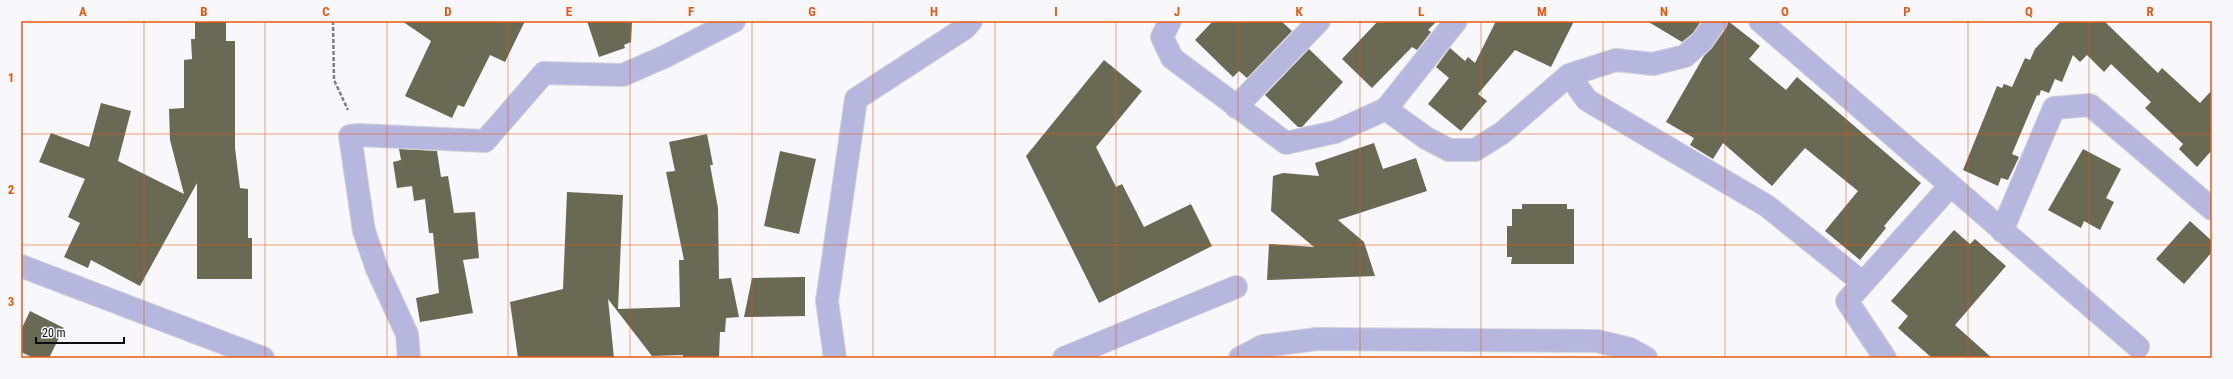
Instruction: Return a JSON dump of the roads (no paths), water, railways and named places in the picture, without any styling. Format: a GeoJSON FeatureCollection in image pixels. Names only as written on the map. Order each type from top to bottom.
{"type":"FeatureCollection","features":[{"type":"Feature","properties":{"kind":"street"},"geometry":{"type":"LineString","coordinates":[[409,358],[407,334],[377,269],[364,231],[350,136],[359,134],[484,140],[544,72],[623,75],[666,56],[734,21]]}},
{"type":"Feature","properties":{"kind":"street"},"geometry":{"type":"LineString","coordinates":[[835,358],[827,301],[856,99],[965,28],[971,21]]}},
{"type":"Feature","properties":{"kind":"street"},"geometry":{"type":"LineString","coordinates":[[1170,21],[1162,37],[1172,58],[1286,143],[1335,132],[1386,109],[1456,21]]}},
{"type":"Feature","properties":{"kind":"street"},"geometry":{"type":"LineString","coordinates":[[1236,106],[1319,21]]}},
{"type":"Feature","properties":{"kind":"street"},"geometry":{"type":"LineString","coordinates":[[1386,109],[1426,138],[1449,150],[1475,150],[1502,133],[1569,75],[1616,60],[1653,64],[1685,56],[1702,41],[1716,21]]}},
{"type":"Feature","properties":{"kind":"street"},"geometry":{"type":"LineString","coordinates":[[1760,21],[2138,347]]}},
{"type":"Feature","properties":{"kind":"street"},"geometry":{"type":"LineString","coordinates":[[1569,75],[1587,100],[1767,206],[1863,282]]}},
{"type":"Feature","properties":{"kind":"street"},"geometry":{"type":"LineString","coordinates":[[2002,231],[2054,108],[2090,105],[2212,209]]}},
{"type":"Feature","properties":{"kind":"street"},"geometry":{"type":"LineString","coordinates":[[1885,358],[1847,301],[1950,186]]}},
{"type":"Feature","properties":{"kind":"street"},"geometry":{"type":"LineString","coordinates":[[21,266],[254,357]]}},
{"type":"Feature","properties":{"kind":"street"},"geometry":{"type":"LineString","coordinates":[[1064,358],[1236,287]]}},
{"type":"Feature","properties":{"kind":"street"},"geometry":{"type":"LineString","coordinates":[[1240,358],[1263,346],[1317,339],[1597,341],[1630,350],[1646,358]]}}]}
